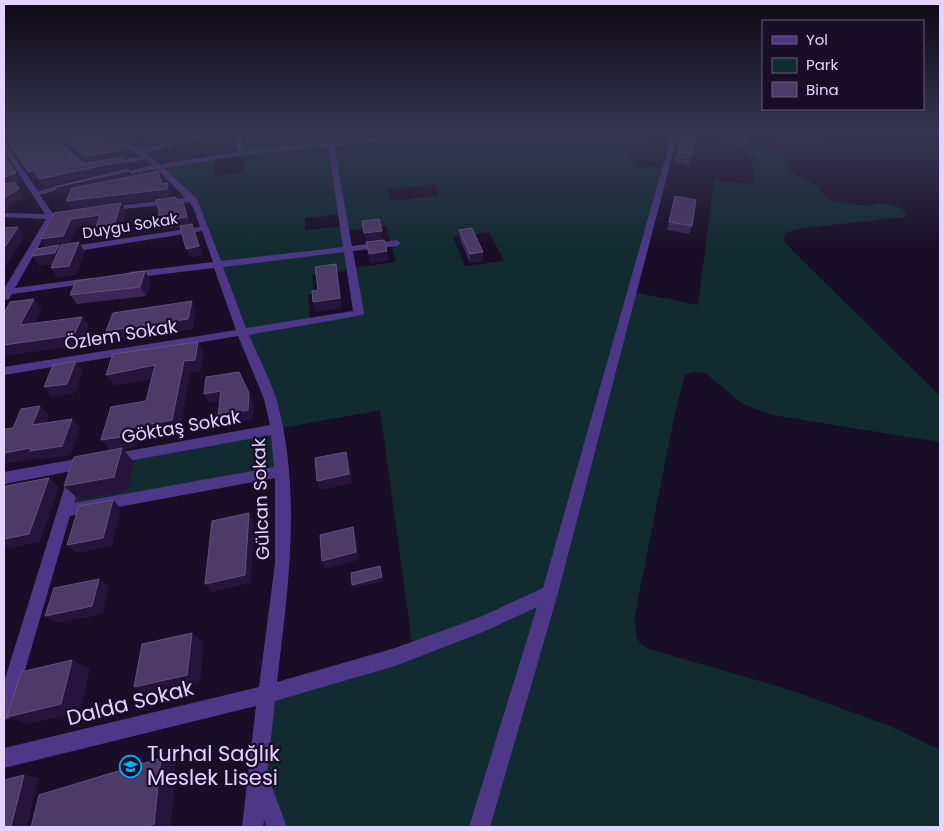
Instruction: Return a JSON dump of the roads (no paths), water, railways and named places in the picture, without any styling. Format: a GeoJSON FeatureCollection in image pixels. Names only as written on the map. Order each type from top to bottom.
{"type":"FeatureCollection","features":[{"type":"Feature","properties":{"kind":"street"},"geometry":{"type":"LineString","coordinates":[[18,173],[25,185],[38,197],[51,217]]}},
{"type":"Feature","properties":{"kind":"street"},"geometry":{"type":"LineString","coordinates":[[101,178],[118,173]]}},
{"type":"Feature","properties":{"kind":"street"},"geometry":{"type":"LineString","coordinates":[[138,180],[144,173]]}},
{"type":"Feature","properties":{"kind":"street","name":"Gülcan Sokak"},"geometry":{"type":"LineString","coordinates":[[164,173],[192,199],[205,228],[243,334],[270,399],[277,429],[281,471],[283,563],[257,774],[253,827]]}},
{"type":"Feature","properties":{"kind":"street"},"geometry":{"type":"LineString","coordinates":[[336,173],[349,249]]}},
{"type":"Feature","properties":{"kind":"street"},"geometry":{"type":"LineString","coordinates":[[480,827],[550,593],[665,173]]}},
{"type":"Feature","properties":{"kind":"street"},"geometry":{"type":"LineString","coordinates":[[38,197],[82,183]]}},
{"type":"Feature","properties":{"kind":"street"},"geometry":{"type":"LineString","coordinates":[[38,197],[70,195]]}},
{"type":"Feature","properties":{"kind":"street"},"geometry":{"type":"LineString","coordinates":[[98,211],[192,199]]}},
{"type":"Feature","properties":{"kind":"street"},"geometry":{"type":"LineString","coordinates":[[4,215],[51,217],[79,213]]}},
{"type":"Feature","properties":{"kind":"street"},"geometry":{"type":"LineString","coordinates":[[5,294],[51,217]]}},
{"type":"Feature","properties":{"kind":"street","name":"Duygu Sokak"},"geometry":{"type":"LineString","coordinates":[[58,251],[205,228]]}},
{"type":"Feature","properties":{"kind":"street"},"geometry":{"type":"LineString","coordinates":[[122,276],[397,243]]}},
{"type":"Feature","properties":{"kind":"street","name":"Özlem Sokak"},"geometry":{"type":"LineString","coordinates":[[4,371],[243,334],[359,313],[349,249]]}},
{"type":"Feature","properties":{"kind":"street"},"geometry":{"type":"LineString","coordinates":[[28,256],[38,254]]}},
{"type":"Feature","properties":{"kind":"street"},"geometry":{"type":"LineString","coordinates":[[5,294],[103,279]]}},
{"type":"Feature","properties":{"kind":"street","name":"Göktaş Sokak"},"geometry":{"type":"LineString","coordinates":[[4,478],[277,429]]}},
{"type":"Feature","properties":{"kind":"street"},"geometry":{"type":"LineString","coordinates":[[4,711],[78,465]]}},
{"type":"Feature","properties":{"kind":"street"},"geometry":{"type":"LineString","coordinates":[[64,511],[281,471]]}},
{"type":"Feature","properties":{"kind":"street","name":"Dalda Sokak"},"geometry":{"type":"LineString","coordinates":[[4,758],[267,694],[395,657],[483,624],[550,593]]}},
{"type":"Feature","properties":{"kind":"street"},"geometry":{"type":"LineString","coordinates":[[257,774],[277,827]]}},
{"type":"Feature","properties":{"kind":"place","name":"Turhal Sağlık Meslek Lisesi"},"geometry":{"type":"Point","coordinates":[131,766]}}]}
